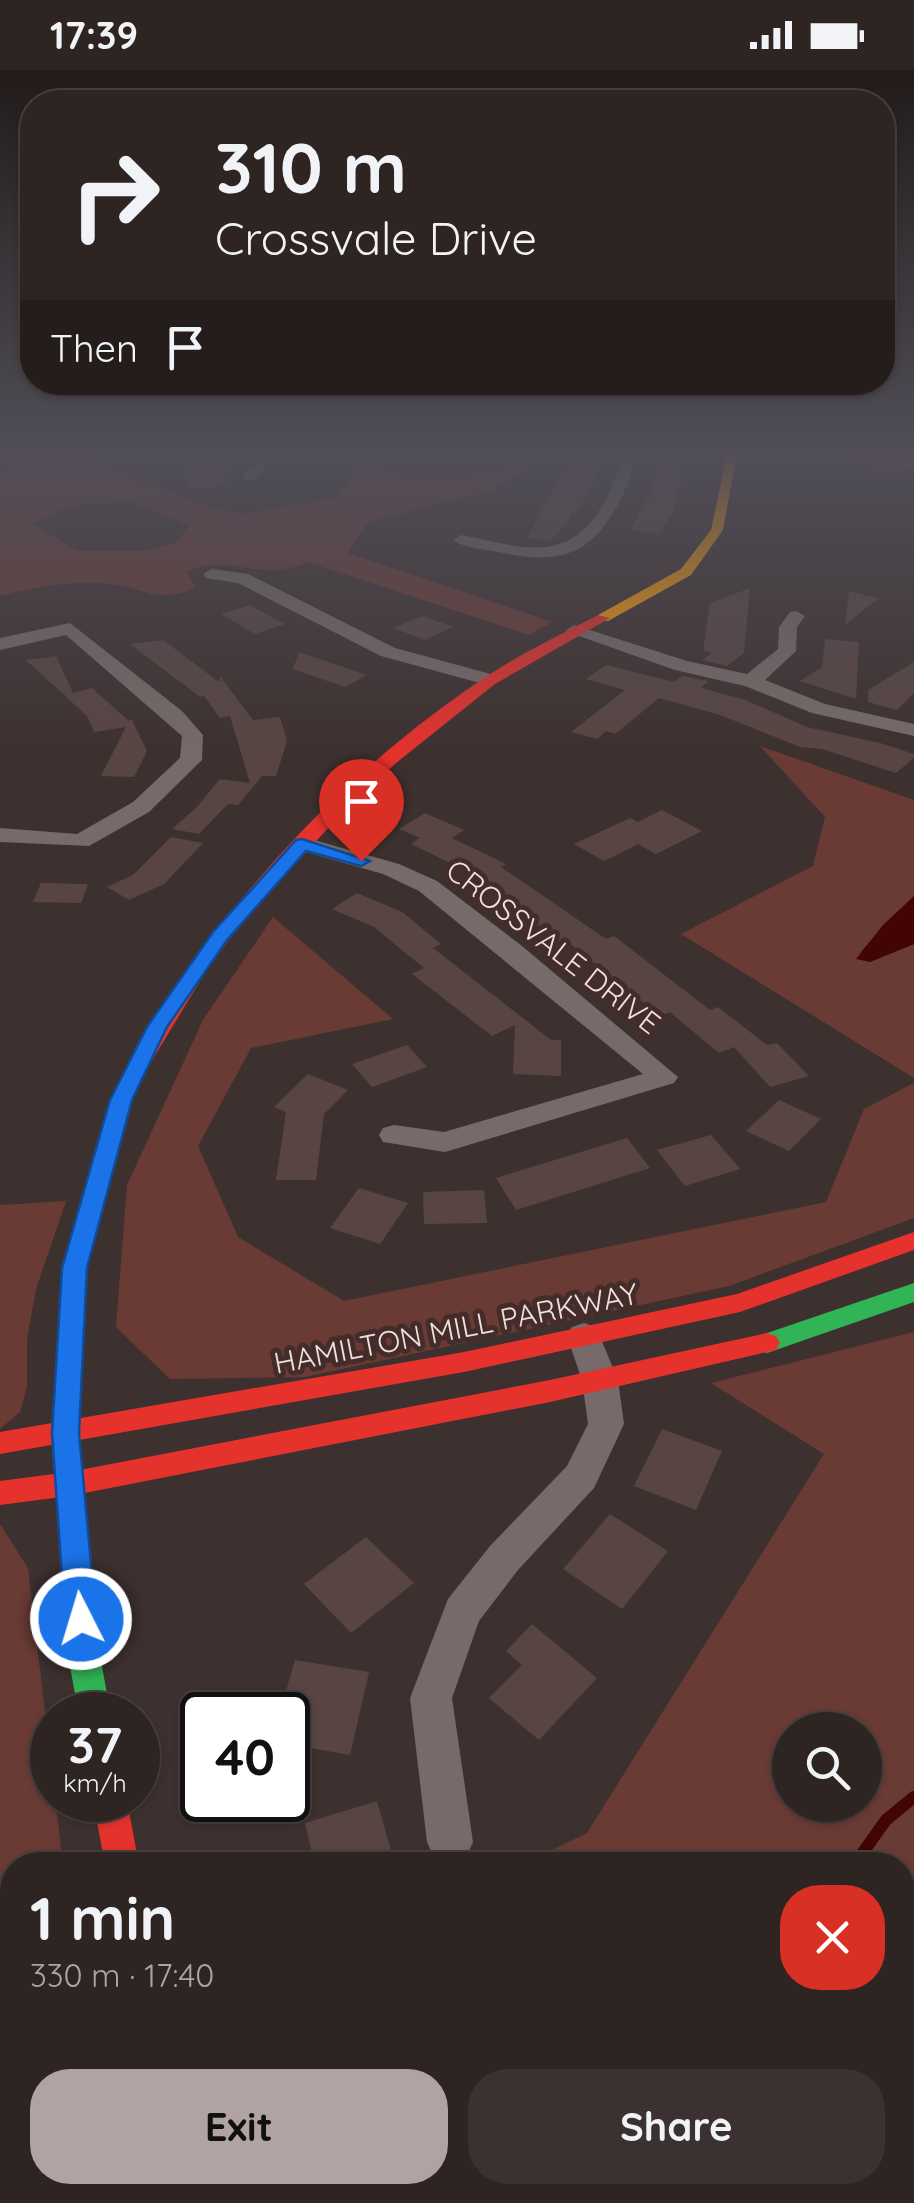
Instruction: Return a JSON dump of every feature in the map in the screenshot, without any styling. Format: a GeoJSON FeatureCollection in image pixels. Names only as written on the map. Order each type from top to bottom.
{"type":"FeatureCollection","features":[{"type":"Feature","properties":{"kind":"street"},"geometry":{"type":"LineString","coordinates":[[91,1692],[84,1656],[66,1433],[75,1268],[121,1100],[157,1027],[220,936],[351,794],[491,680],[686,572],[700,554]]}},
{"type":"Feature","properties":{"kind":"street"},"geometry":{"type":"LineString","coordinates":[[212,574],[242,578],[388,652],[491,680]]}},
{"type":"Feature","properties":{"kind":"street"},"geometry":{"type":"LineString","coordinates":[[751,681],[786,652],[788,627],[796,616]]}},
{"type":"Feature","properties":{"kind":"street"},"geometry":{"type":"LineString","coordinates":[[0,644],[70,629],[193,735],[191,760],[141,808],[82,841],[0,835]]}},
{"type":"Feature","properties":{"kind":"street"},"geometry":{"type":"LineString","coordinates":[[574,631],[682,666],[751,681],[819,709],[914,730]]}},
{"type":"Feature","properties":{"kind":"street","name":"CROSSVALE DRIVE"},"geometry":{"type":"LineString","coordinates":[[302,844],[391,869],[428,886],[514,951],[664,1077],[445,1142],[394,1135]]}},
{"type":"Feature","properties":{"kind":"street","name":"HAMILTON MILL PARKWAY"},"geometry":{"type":"LineString","coordinates":[[0,1443],[464,1362],[740,1302],[914,1241]]}},
{"type":"Feature","properties":{"kind":"street"},"geometry":{"type":"LineString","coordinates":[[0,1493],[69,1484],[600,1380],[766,1343],[914,1292]]}},
{"type":"Feature","properties":{"kind":"street"},"geometry":{"type":"LineString","coordinates":[[450,1842],[431,1698],[462,1612],[504,1558],[581,1477],[606,1424],[600,1380],[584,1336]]}},
{"type":"Feature","properties":{"kind":"street"},"geometry":{"type":"LineString","coordinates":[[114,1822],[120,1852]]}},
{"type":"Feature","properties":{"kind":"shaded area"},"geometry":{"type":"Polygon","coordinates":[[[0,554],[350,554],[552,622],[529,635],[308,562],[273,570],[204,566],[187,571],[195,588],[171,595],[111,584],[41,587],[0,596],[0,554]]]}},
{"type":"Feature","properties":{"kind":"shaded area"},"geometry":{"type":"Polygon","coordinates":[[[760,746],[914,800],[914,896],[860,952],[870,962],[914,944],[914,1078],[681,934],[813,866],[825,817],[760,746]]]}},
{"type":"Feature","properties":{"kind":"shaded area"},"geometry":{"type":"Polygon","coordinates":[[[914,896],[914,944],[870,962],[856,959],[883,925],[914,896]]]}},
{"type":"Feature","properties":{"kind":"shaded area"},"geometry":{"type":"Polygon","coordinates":[[[273,917],[393,1019],[251,1048],[198,1146],[238,1237],[344,1301],[826,1202],[864,1109],[914,1083],[914,1218],[729,1286],[305,1377],[170,1379],[116,1327],[127,1185],[203,1020],[273,917]]]}},
{"type":"Feature","properties":{"kind":"shaded area"},"geometry":{"type":"Polygon","coordinates":[[[66,1201],[36,1289],[27,1339],[27,1387],[20,1412],[0,1429],[0,1205],[66,1201]]]}},
{"type":"Feature","properties":{"kind":"shaded area"},"geometry":{"type":"Polygon","coordinates":[[[914,1332],[914,1852],[548,1852],[587,1833],[824,1454],[711,1383],[914,1332]]]}},
{"type":"Feature","properties":{"kind":"shaded area"},"geometry":{"type":"Polygon","coordinates":[[[0,1524],[28,1568],[43,1692],[30,1692],[30,1822],[58,1822],[61,1852],[0,1852],[0,1524]]]}},
{"type":"Feature","properties":{"kind":"building"},"geometry":{"type":"Polygon","coordinates":[[[750,588],[744,653],[727,666],[702,660],[712,653],[703,650],[710,603],[750,588]]]}},
{"type":"Feature","properties":{"kind":"building"},"geometry":{"type":"Polygon","coordinates":[[[849,591],[879,598],[845,625],[849,591]]]}},
{"type":"Feature","properties":{"kind":"building"},"geometry":{"type":"Polygon","coordinates":[[[250,605],[285,624],[255,634],[221,614],[250,605]]]}},
{"type":"Feature","properties":{"kind":"building"},"geometry":{"type":"Polygon","coordinates":[[[423,616],[453,627],[425,640],[393,628],[423,616]]]}},
{"type":"Feature","properties":{"kind":"building"},"geometry":{"type":"Polygon","coordinates":[[[825,639],[859,642],[856,699],[800,681],[822,667],[825,639]]]}},
{"type":"Feature","properties":{"kind":"building"},"geometry":{"type":"Polygon","coordinates":[[[163,640],[219,682],[220,676],[253,720],[280,717],[287,741],[276,776],[262,776],[238,805],[228,804],[199,834],[172,829],[220,779],[250,783],[230,716],[220,718],[204,696],[200,697],[130,644],[163,640]]]}},
{"type":"Feature","properties":{"kind":"building"},"geometry":{"type":"Polygon","coordinates":[[[299,652],[367,675],[345,687],[293,669],[299,652]]]}},
{"type":"Feature","properties":{"kind":"building"},"geometry":{"type":"Polygon","coordinates":[[[56,656],[73,693],[92,688],[129,721],[131,718],[147,751],[134,777],[101,776],[126,727],[94,732],[87,716],[26,660],[56,656]]]}},
{"type":"Feature","properties":{"kind":"building"},"geometry":{"type":"Polygon","coordinates":[[[914,662],[914,693],[897,710],[868,702],[868,690],[914,662]]]}},
{"type":"Feature","properties":{"kind":"building"},"geometry":{"type":"Polygon","coordinates":[[[606,665],[674,682],[682,676],[708,681],[701,688],[743,699],[807,727],[880,743],[914,754],[914,758],[896,773],[822,749],[800,747],[720,715],[659,698],[615,734],[606,731],[597,739],[571,732],[625,690],[586,679],[606,665]]]}},
{"type":"Feature","properties":{"kind":"building"},"geometry":{"type":"Polygon","coordinates":[[[662,810],[702,831],[656,854],[638,844],[604,861],[574,844],[630,818],[638,822],[662,810]]]}},
{"type":"Feature","properties":{"kind":"building"},"geometry":{"type":"Polygon","coordinates":[[[425,813],[464,830],[452,838],[506,864],[501,867],[606,939],[614,936],[710,1010],[718,1007],[767,1045],[777,1043],[809,1076],[770,1087],[734,1047],[719,1053],[670,1012],[660,1016],[568,942],[562,945],[531,921],[535,919],[456,866],[411,844],[420,838],[399,829],[425,813]]]}},
{"type":"Feature","properties":{"kind":"building"},"geometry":{"type":"Polygon","coordinates":[[[171,837],[203,843],[164,884],[129,900],[107,887],[133,875],[171,837]]]}},
{"type":"Feature","properties":{"kind":"building"},"geometry":{"type":"Polygon","coordinates":[[[41,883],[88,884],[81,903],[33,902],[41,883]]]}},
{"type":"Feature","properties":{"kind":"building"},"geometry":{"type":"Polygon","coordinates":[[[357,893],[402,912],[441,944],[433,948],[551,1040],[561,1040],[561,1076],[513,1074],[515,1025],[492,1036],[412,974],[424,968],[374,927],[332,909],[357,893]]]}},
{"type":"Feature","properties":{"kind":"building"},"geometry":{"type":"Polygon","coordinates":[[[407,1045],[427,1067],[372,1087],[352,1064],[407,1045]]]}},
{"type":"Feature","properties":{"kind":"building"},"geometry":{"type":"Polygon","coordinates":[[[308,1074],[348,1090],[324,1114],[316,1180],[276,1180],[286,1112],[274,1107],[308,1074]]]}},
{"type":"Feature","properties":{"kind":"building"},"geometry":{"type":"Polygon","coordinates":[[[779,1100],[821,1119],[789,1151],[746,1131],[779,1100]]]}},
{"type":"Feature","properties":{"kind":"building"},"geometry":{"type":"Polygon","coordinates":[[[711,1135],[740,1169],[685,1186],[657,1150],[711,1135]]]}},
{"type":"Feature","properties":{"kind":"building"},"geometry":{"type":"Polygon","coordinates":[[[627,1138],[650,1168],[516,1210],[496,1178],[627,1138]]]}},
{"type":"Feature","properties":{"kind":"building"},"geometry":{"type":"Polygon","coordinates":[[[359,1188],[408,1203],[380,1244],[330,1228],[359,1188]]]}},
{"type":"Feature","properties":{"kind":"building"},"geometry":{"type":"Polygon","coordinates":[[[484,1190],[487,1223],[424,1224],[423,1192],[484,1190]]]}},
{"type":"Feature","properties":{"kind":"building"},"geometry":{"type":"Polygon","coordinates":[[[662,1429],[722,1451],[696,1510],[634,1486],[662,1429]]]}},
{"type":"Feature","properties":{"kind":"building"},"geometry":{"type":"Polygon","coordinates":[[[610,1514],[668,1551],[622,1609],[563,1569],[610,1514]]]}},
{"type":"Feature","properties":{"kind":"building"},"geometry":{"type":"Polygon","coordinates":[[[366,1537],[414,1583],[351,1633],[304,1584],[366,1537]]]}},
{"type":"Feature","properties":{"kind":"building"},"geometry":{"type":"Polygon","coordinates":[[[532,1624],[597,1678],[539,1740],[489,1698],[522,1665],[506,1651],[532,1624]]]}},
{"type":"Feature","properties":{"kind":"building"},"geometry":{"type":"Polygon","coordinates":[[[295,1660],[369,1672],[350,1755],[310,1748],[310,1692],[286,1692],[295,1660]]]}},
{"type":"Feature","properties":{"kind":"building"},"geometry":{"type":"Polygon","coordinates":[[[377,1801],[391,1852],[312,1852],[305,1823],[377,1801]]]}},
{"type":"Feature","properties":{"kind":"waterway"},"geometry":{"type":"LineString","coordinates":[[863,1852],[886,1820],[914,1797]]}},
{"type":"Feature","properties":{"kind":"traffic: fast"},"geometry":{"type":"LineString","coordinates":[[91,1692],[84,1656],[65,1433],[75,1268],[121,1100],[137,1067]]}},
{"type":"Feature","properties":{"kind":"traffic: fast"},"geometry":{"type":"LineString","coordinates":[[767,1343],[914,1292]]}},
{"type":"Feature","properties":{"kind":"traffic: slow"},"geometry":{"type":"LineString","coordinates":[[603,618],[686,572],[700,554]]}},
{"type":"Feature","properties":{"kind":"traffic: jam"},"geometry":{"type":"LineString","coordinates":[[137,1067],[203,960],[245,906],[340,806],[440,718],[490,681],[603,618]]}},
{"type":"Feature","properties":{"kind":"traffic: jam"},"geometry":{"type":"LineString","coordinates":[[0,1443],[464,1362],[740,1303],[914,1241]]}},
{"type":"Feature","properties":{"kind":"traffic: jam"},"geometry":{"type":"LineString","coordinates":[[0,1493],[69,1484],[550,1391],[767,1343]]}},
{"type":"Feature","properties":{"kind":"traffic: jam"},"geometry":{"type":"LineString","coordinates":[[114,1822],[120,1852]]}},
{"type":"Feature","properties":{"kind":"route"},"geometry":{"type":"LineString","coordinates":[[81,1619],[66,1433],[75,1268],[121,1100],[157,1027],[220,936],[302,844],[361,861]]}}]}
